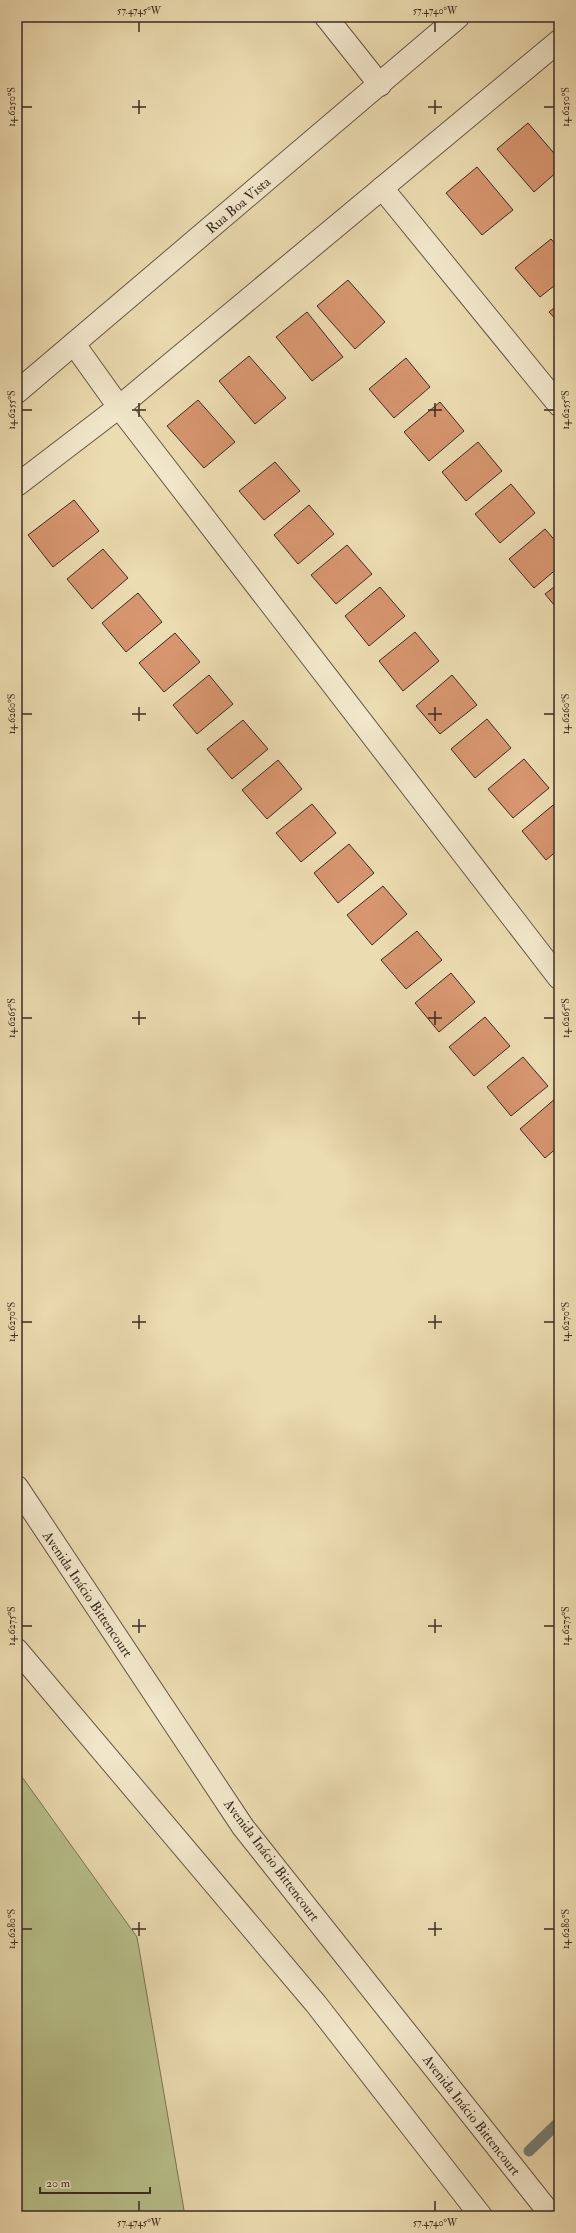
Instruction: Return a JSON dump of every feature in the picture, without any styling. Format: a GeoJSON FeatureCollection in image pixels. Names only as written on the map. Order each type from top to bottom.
{"type":"FeatureCollection","features":[{"type":"Feature","properties":{"kind":"street"},"geometry":{"type":"LineString","coordinates":[[326,17],[380,85]]}},
{"type":"Feature","properties":{"kind":"street","name":"Rua Boa Vista"},"geometry":{"type":"LineString","coordinates":[[17,392],[380,85],[458,17]]}},
{"type":"Feature","properties":{"kind":"street"},"geometry":{"type":"LineString","coordinates":[[17,485],[119,407],[559,41]]}},
{"type":"Feature","properties":{"kind":"street"},"geometry":{"type":"LineString","coordinates":[[382,188],[559,405]]}},
{"type":"Feature","properties":{"kind":"street"},"geometry":{"type":"LineString","coordinates":[[74,344],[119,407],[559,978]]}},
{"type":"Feature","properties":{"kind":"street","name":"Avenida Inácio Bittencourt"},"geometry":{"type":"LineString","coordinates":[[17,1487],[244,1827],[552,2216]]}},
{"type":"Feature","properties":{"kind":"street"},"geometry":{"type":"LineString","coordinates":[[17,1650],[316,2004],[481,2216]]}},
{"type":"Feature","properties":{"kind":"green space"},"geometry":{"type":"Polygon","coordinates":[[[17,1770],[137,1937],[185,2216],[17,2216],[17,1770]]]}},
{"type":"Feature","properties":{"kind":"building"},"geometry":{"type":"Polygon","coordinates":[[[528,123],[559,159],[559,170],[534,192],[497,149],[528,123]]]}},
{"type":"Feature","properties":{"kind":"building"},"geometry":{"type":"Polygon","coordinates":[[[477,167],[513,210],[482,235],[446,193],[477,167]]]}},
{"type":"Feature","properties":{"kind":"building"},"geometry":{"type":"Polygon","coordinates":[[[551,239],[559,248],[559,282],[540,297],[515,268],[551,239]]]}},
{"type":"Feature","properties":{"kind":"building"},"geometry":{"type":"Polygon","coordinates":[[[348,280],[385,322],[355,349],[317,306],[348,280]]]}},
{"type":"Feature","properties":{"kind":"building"},"geometry":{"type":"Polygon","coordinates":[[[559,304],[559,323],[549,312],[559,304]]]}},
{"type":"Feature","properties":{"kind":"building"},"geometry":{"type":"Polygon","coordinates":[[[307,312],[343,357],[312,381],[276,337],[307,312]]]}},
{"type":"Feature","properties":{"kind":"building"},"geometry":{"type":"Polygon","coordinates":[[[249,356],[286,398],[255,424],[219,381],[249,356]]]}},
{"type":"Feature","properties":{"kind":"building"},"geometry":{"type":"Polygon","coordinates":[[[406,358],[430,387],[394,418],[369,389],[406,358]]]}},
{"type":"Feature","properties":{"kind":"building"},"geometry":{"type":"Polygon","coordinates":[[[198,400],[235,442],[204,468],[167,426],[198,400]]]}},
{"type":"Feature","properties":{"kind":"building"},"geometry":{"type":"Polygon","coordinates":[[[440,402],[464,431],[429,461],[404,432],[440,402]]]}},
{"type":"Feature","properties":{"kind":"building"},"geometry":{"type":"Polygon","coordinates":[[[478,442],[502,471],[466,501],[442,472],[478,442]]]}},
{"type":"Feature","properties":{"kind":"building"},"geometry":{"type":"Polygon","coordinates":[[[275,462],[300,491],[264,520],[239,491],[275,462]]]}},
{"type":"Feature","properties":{"kind":"building"},"geometry":{"type":"Polygon","coordinates":[[[511,484],[535,513],[500,543],[475,514],[511,484]]]}},
{"type":"Feature","properties":{"kind":"building"},"geometry":{"type":"Polygon","coordinates":[[[74,500],[99,531],[53,567],[28,535],[74,500]]]}},
{"type":"Feature","properties":{"kind":"building"},"geometry":{"type":"Polygon","coordinates":[[[309,505],[334,534],[298,564],[274,535],[309,505]]]}},
{"type":"Feature","properties":{"kind":"building"},"geometry":{"type":"Polygon","coordinates":[[[545,529],[559,545],[559,567],[534,588],[509,559],[545,529]]]}},
{"type":"Feature","properties":{"kind":"building"},"geometry":{"type":"Polygon","coordinates":[[[347,545],[372,574],[336,604],[311,575],[347,545]]]}},
{"type":"Feature","properties":{"kind":"building"},"geometry":{"type":"Polygon","coordinates":[[[103,549],[128,578],[92,609],[67,579],[103,549]]]}},
{"type":"Feature","properties":{"kind":"building"},"geometry":{"type":"Polygon","coordinates":[[[559,583],[559,611],[545,594],[559,583]]]}},
{"type":"Feature","properties":{"kind":"building"},"geometry":{"type":"Polygon","coordinates":[[[380,587],[405,616],[369,646],[345,616],[380,587]]]}},
{"type":"Feature","properties":{"kind":"building"},"geometry":{"type":"Polygon","coordinates":[[[138,593],[162,622],[126,652],[102,623],[138,593]]]}},
{"type":"Feature","properties":{"kind":"building"},"geometry":{"type":"Polygon","coordinates":[[[415,632],[439,661],[403,691],[379,661],[415,632]]]}},
{"type":"Feature","properties":{"kind":"building"},"geometry":{"type":"Polygon","coordinates":[[[175,633],[200,662],[164,692],[139,663],[175,633]]]}},
{"type":"Feature","properties":{"kind":"building"},"geometry":{"type":"Polygon","coordinates":[[[209,675],[233,704],[197,734],[173,705],[209,675]]]}},
{"type":"Feature","properties":{"kind":"building"},"geometry":{"type":"Polygon","coordinates":[[[452,675],[477,705],[440,734],[416,706],[452,675]]]}},
{"type":"Feature","properties":{"kind":"building"},"geometry":{"type":"Polygon","coordinates":[[[487,719],[511,748],[475,778],[451,749],[487,719]]]}},
{"type":"Feature","properties":{"kind":"building"},"geometry":{"type":"Polygon","coordinates":[[[243,720],[268,749],[232,779],[207,749],[243,720]]]}},
{"type":"Feature","properties":{"kind":"building"},"geometry":{"type":"Polygon","coordinates":[[[524,759],[549,788],[513,818],[488,789],[524,759]]]}},
{"type":"Feature","properties":{"kind":"building"},"geometry":{"type":"Polygon","coordinates":[[[278,760],[302,789],[267,819],[242,790],[278,760]]]}},
{"type":"Feature","properties":{"kind":"building"},"geometry":{"type":"Polygon","coordinates":[[[558,801],[559,849],[546,860],[522,831],[558,801]]]}},
{"type":"Feature","properties":{"kind":"building"},"geometry":{"type":"Polygon","coordinates":[[[312,804],[336,833],[301,862],[276,833],[312,804]]]}},
{"type":"Feature","properties":{"kind":"building"},"geometry":{"type":"Polygon","coordinates":[[[349,844],[374,873],[338,903],[314,873],[349,844]]]}},
{"type":"Feature","properties":{"kind":"building"},"geometry":{"type":"Polygon","coordinates":[[[383,886],[407,914],[372,945],[347,915],[383,886]]]}},
{"type":"Feature","properties":{"kind":"building"},"geometry":{"type":"Polygon","coordinates":[[[417,931],[442,960],[406,989],[381,960],[417,931]]]}},
{"type":"Feature","properties":{"kind":"building"},"geometry":{"type":"Polygon","coordinates":[[[451,973],[475,1002],[439,1032],[415,1003],[451,973]]]}},
{"type":"Feature","properties":{"kind":"building"},"geometry":{"type":"Polygon","coordinates":[[[485,1017],[510,1046],[474,1076],[449,1047],[485,1017]]]}},
{"type":"Feature","properties":{"kind":"building"},"geometry":{"type":"Polygon","coordinates":[[[523,1057],[548,1086],[511,1116],[487,1087],[523,1057]]]}},
{"type":"Feature","properties":{"kind":"building"},"geometry":{"type":"Polygon","coordinates":[[[556,1098],[559,1101],[559,1146],[545,1158],[520,1129],[556,1098]]]}},
{"type":"Feature","properties":{"kind":"waterway"},"geometry":{"type":"LineString","coordinates":[[529,2151],[559,2122]]}}]}
